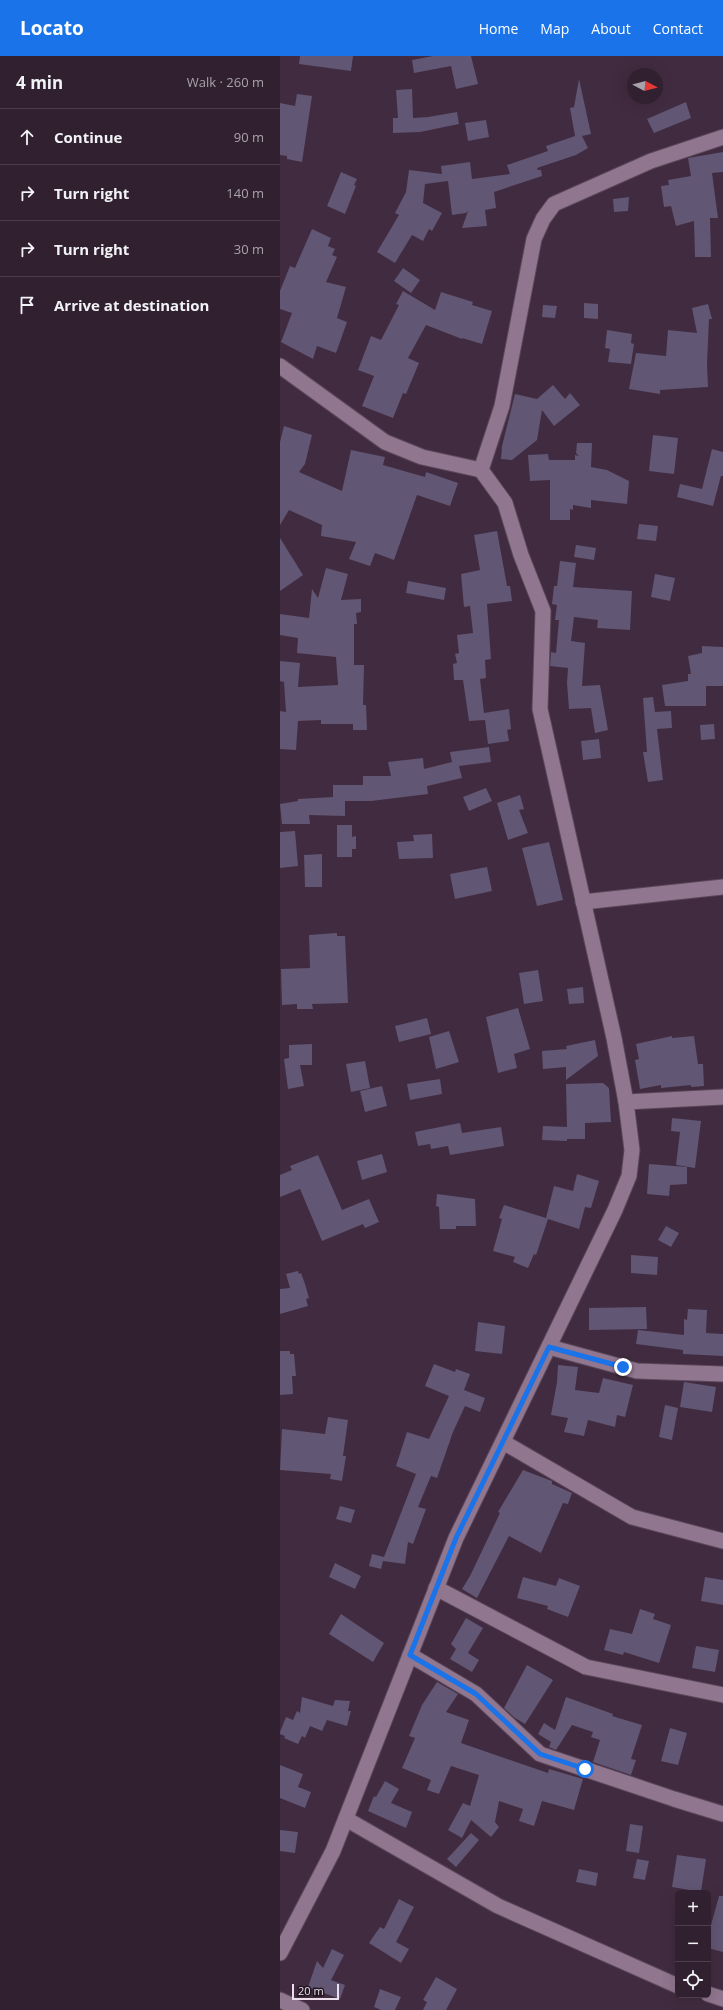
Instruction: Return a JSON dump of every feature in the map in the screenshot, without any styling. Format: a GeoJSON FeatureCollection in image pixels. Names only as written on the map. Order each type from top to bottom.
{"type":"FeatureCollection","features":[{"type":"Feature","properties":{"kind":"street"},"geometry":{"type":"LineString","coordinates":[[481,470],[502,406],[534,239],[542,219],[554,204],[582,191],[651,161],[723,137]]}},
{"type":"Feature","properties":{"kind":"street"},"geometry":{"type":"LineString","coordinates":[[280,366],[385,442],[422,457],[481,470],[505,502],[521,555],[543,611],[540,709],[582,902],[614,1038],[626,1102],[632,1150],[629,1176],[615,1210],[456,1538],[333,1851],[280,1953]]}},
{"type":"Feature","properties":{"kind":"street"},"geometry":{"type":"LineString","coordinates":[[582,902],[723,888]]}},
{"type":"Feature","properties":{"kind":"street"},"geometry":{"type":"LineString","coordinates":[[626,1102],[723,1097]]}},
{"type":"Feature","properties":{"kind":"street"},"geometry":{"type":"LineString","coordinates":[[549,1347],[637,1371],[723,1374]]}},
{"type":"Feature","properties":{"kind":"street"},"geometry":{"type":"LineString","coordinates":[[503,1442],[632,1517],[723,1541]]}},
{"type":"Feature","properties":{"kind":"street"},"geometry":{"type":"LineString","coordinates":[[436,1588],[586,1667],[723,1695]]}},
{"type":"Feature","properties":{"kind":"street"},"geometry":{"type":"LineString","coordinates":[[410,1655],[476,1694],[540,1754],[723,1814]]}},
{"type":"Feature","properties":{"kind":"street"},"geometry":{"type":"LineString","coordinates":[[346,1819],[498,1906],[675,1985]]}},
{"type":"Feature","properties":{"kind":"street"},"geometry":{"type":"LineString","coordinates":[[711,1995],[723,1999]]}},
{"type":"Feature","properties":{"kind":"street"},"geometry":{"type":"LineString","coordinates":[[280,2000],[302,2010]]}},
{"type":"Feature","properties":{"kind":"building"},"geometry":{"type":"Polygon","coordinates":[[[300,56],[353,56],[351,71],[299,64],[300,56]]]}},
{"type":"Feature","properties":{"kind":"building"},"geometry":{"type":"Polygon","coordinates":[[[433,56],[471,56],[478,84],[456,89],[451,66],[414,73],[412,60],[433,56]]]}},
{"type":"Feature","properties":{"kind":"building"},"geometry":{"type":"Polygon","coordinates":[[[579,79],[591,134],[582,136],[588,148],[576,155],[537,168],[538,170],[541,170],[542,176],[494,192],[496,208],[485,210],[487,226],[462,228],[468,211],[466,213],[452,215],[448,181],[425,184],[423,203],[442,213],[432,231],[429,229],[423,241],[412,235],[395,263],[377,252],[399,215],[395,213],[406,192],[409,170],[442,174],[441,166],[470,162],[472,179],[510,174],[507,165],[548,151],[546,146],[575,136],[570,108],[574,107],[579,79]]]}},
{"type":"Feature","properties":{"kind":"building"},"geometry":{"type":"Polygon","coordinates":[[[412,89],[413,118],[457,112],[459,124],[420,132],[393,133],[393,118],[398,118],[396,90],[412,89]]]}},
{"type":"Feature","properties":{"kind":"building"},"geometry":{"type":"Polygon","coordinates":[[[297,94],[312,96],[302,162],[287,159],[287,156],[280,155],[280,103],[295,106],[297,94]]]}},
{"type":"Feature","properties":{"kind":"building"},"geometry":{"type":"Polygon","coordinates":[[[686,102],[691,118],[654,133],[647,119],[686,102]]]}},
{"type":"Feature","properties":{"kind":"building"},"geometry":{"type":"Polygon","coordinates":[[[486,120],[489,137],[468,141],[465,123],[486,120]]]}},
{"type":"Feature","properties":{"kind":"building"},"geometry":{"type":"Polygon","coordinates":[[[723,152],[723,172],[712,173],[718,218],[710,218],[711,257],[695,257],[694,221],[676,226],[671,206],[664,207],[661,186],[669,185],[668,180],[691,176],[688,158],[723,152]]]}},
{"type":"Feature","properties":{"kind":"building"},"geometry":{"type":"Polygon","coordinates":[[[341,172],[357,179],[354,185],[356,186],[345,214],[327,206],[341,172]]]}},
{"type":"Feature","properties":{"kind":"building"},"geometry":{"type":"Polygon","coordinates":[[[629,197],[628,211],[614,212],[613,199],[629,197]]]}},
{"type":"Feature","properties":{"kind":"building"},"geometry":{"type":"Polygon","coordinates":[[[312,229],[331,238],[328,246],[335,249],[332,255],[337,257],[326,282],[346,287],[337,318],[347,322],[336,353],[317,346],[313,359],[281,342],[292,313],[280,309],[280,291],[290,266],[295,268],[312,229]]]}},
{"type":"Feature","properties":{"kind":"building"},"geometry":{"type":"Polygon","coordinates":[[[403,268],[420,280],[411,293],[394,281],[403,268]]]}},
{"type":"Feature","properties":{"kind":"building"},"geometry":{"type":"Polygon","coordinates":[[[403,291],[435,310],[441,292],[473,302],[472,305],[492,311],[482,344],[462,339],[426,325],[408,358],[419,363],[406,394],[403,393],[393,418],[362,406],[374,376],[358,370],[371,336],[381,340],[399,305],[396,304],[403,291]]]}},
{"type":"Feature","properties":{"kind":"building"},"geometry":{"type":"Polygon","coordinates":[[[584,303],[598,304],[598,319],[584,318],[584,303]]]}},
{"type":"Feature","properties":{"kind":"building"},"geometry":{"type":"Polygon","coordinates":[[[708,304],[712,319],[709,319],[707,364],[708,387],[660,390],[660,394],[629,389],[636,353],[666,356],[668,330],[697,333],[692,308],[708,304]]]}},
{"type":"Feature","properties":{"kind":"building"},"geometry":{"type":"Polygon","coordinates":[[[543,305],[557,306],[555,318],[542,317],[543,305]]]}},
{"type":"Feature","properties":{"kind":"building"},"geometry":{"type":"Polygon","coordinates":[[[607,330],[632,334],[631,343],[634,344],[631,364],[608,362],[610,349],[605,348],[607,330]]]}},
{"type":"Feature","properties":{"kind":"building"},"geometry":{"type":"Polygon","coordinates":[[[553,385],[565,399],[570,393],[580,405],[554,426],[542,410],[537,440],[512,460],[501,459],[502,446],[515,394],[537,399],[553,385]]]}},
{"type":"Feature","properties":{"kind":"building"},"geometry":{"type":"Polygon","coordinates":[[[284,426],[312,435],[305,464],[299,472],[342,491],[351,450],[385,457],[383,465],[425,477],[426,472],[458,483],[450,506],[417,495],[394,560],[375,553],[370,566],[349,559],[356,542],[321,536],[322,525],[289,510],[280,525],[280,442],[284,426]]]}},
{"type":"Feature","properties":{"kind":"building"},"geometry":{"type":"Polygon","coordinates":[[[653,435],[678,438],[674,474],[649,471],[653,435]]]}},
{"type":"Feature","properties":{"kind":"building"},"geometry":{"type":"Polygon","coordinates":[[[577,443],[592,443],[591,467],[607,470],[629,481],[627,504],[591,500],[591,508],[573,505],[573,510],[570,509],[570,520],[550,520],[550,480],[530,481],[528,455],[548,454],[549,460],[575,460],[575,455],[579,456],[576,453],[577,443]]]}},
{"type":"Feature","properties":{"kind":"building"},"geometry":{"type":"Polygon","coordinates":[[[712,449],[723,452],[723,476],[721,476],[713,506],[677,497],[680,484],[702,489],[712,449]]]}},
{"type":"Feature","properties":{"kind":"building"},"geometry":{"type":"Polygon","coordinates":[[[639,524],[658,526],[656,541],[637,539],[639,524]]]}},
{"type":"Feature","properties":{"kind":"building"},"geometry":{"type":"Polygon","coordinates":[[[497,531],[507,586],[510,586],[512,601],[487,604],[491,659],[485,660],[486,678],[480,679],[484,713],[509,709],[511,729],[507,730],[509,741],[488,744],[485,720],[469,721],[463,680],[454,680],[453,664],[457,663],[455,654],[459,653],[457,635],[473,633],[470,606],[464,607],[461,574],[480,570],[474,535],[497,531]]]}},
{"type":"Feature","properties":{"kind":"building"},"geometry":{"type":"Polygon","coordinates":[[[280,538],[303,575],[280,591],[280,538]]]}},
{"type":"Feature","properties":{"kind":"building"},"geometry":{"type":"Polygon","coordinates":[[[576,545],[596,548],[594,560],[574,557],[576,545]]]}},
{"type":"Feature","properties":{"kind":"building"},"geometry":{"type":"Polygon","coordinates":[[[560,561],[576,563],[573,587],[632,591],[630,630],[597,628],[598,620],[574,617],[571,641],[585,643],[582,686],[600,685],[608,730],[595,733],[591,708],[569,709],[567,683],[568,668],[550,666],[551,652],[556,653],[559,620],[555,620],[557,605],[552,604],[554,586],[557,586],[560,561]]]}},
{"type":"Feature","properties":{"kind":"building"},"geometry":{"type":"Polygon","coordinates":[[[326,568],[348,574],[341,600],[361,599],[361,612],[356,613],[357,624],[354,624],[354,665],[364,665],[363,705],[366,705],[367,730],[353,730],[353,724],[321,724],[321,720],[298,721],[296,750],[280,749],[280,711],[286,712],[284,682],[280,681],[280,661],[300,663],[298,687],[338,685],[336,657],[297,653],[298,638],[280,635],[280,614],[309,618],[312,589],[318,598],[326,568]]]}},
{"type":"Feature","properties":{"kind":"building"},"geometry":{"type":"Polygon","coordinates":[[[655,574],[675,578],[670,601],[651,597],[655,574]]]}},
{"type":"Feature","properties":{"kind":"building"},"geometry":{"type":"Polygon","coordinates":[[[408,581],[446,588],[444,600],[406,593],[408,581]]]}},
{"type":"Feature","properties":{"kind":"building"},"geometry":{"type":"Polygon","coordinates":[[[702,646],[723,647],[723,686],[706,686],[706,706],[665,706],[662,685],[688,681],[688,674],[691,674],[688,656],[702,653],[702,646]]]}},
{"type":"Feature","properties":{"kind":"building"},"geometry":{"type":"Polygon","coordinates":[[[653,697],[655,712],[671,711],[672,728],[657,729],[663,780],[648,782],[643,752],[647,752],[643,698],[653,697]]]}},
{"type":"Feature","properties":{"kind":"building"},"geometry":{"type":"Polygon","coordinates":[[[714,724],[715,739],[701,740],[700,725],[714,724]]]}},
{"type":"Feature","properties":{"kind":"building"},"geometry":{"type":"Polygon","coordinates":[[[599,739],[601,758],[583,760],[581,741],[599,739]]]}},
{"type":"Feature","properties":{"kind":"building"},"geometry":{"type":"Polygon","coordinates":[[[489,747],[491,762],[459,766],[462,778],[427,786],[428,794],[371,801],[345,801],[345,816],[309,815],[310,824],[282,824],[280,804],[298,801],[298,799],[333,797],[333,785],[363,785],[363,776],[391,776],[388,762],[423,758],[424,769],[452,762],[450,752],[489,747]]]}},
{"type":"Feature","properties":{"kind":"building"},"geometry":{"type":"Polygon","coordinates":[[[486,788],[492,801],[469,811],[463,797],[486,788]]]}},
{"type":"Feature","properties":{"kind":"building"},"geometry":{"type":"Polygon","coordinates":[[[520,795],[524,809],[519,810],[528,833],[508,840],[497,803],[520,795]]]}},
{"type":"Feature","properties":{"kind":"building"},"geometry":{"type":"Polygon","coordinates":[[[337,825],[352,825],[352,837],[356,836],[356,849],[352,849],[352,857],[337,857],[337,825]]]}},
{"type":"Feature","properties":{"kind":"building"},"geometry":{"type":"Polygon","coordinates":[[[295,831],[298,866],[280,868],[280,832],[295,831]]]}},
{"type":"Feature","properties":{"kind":"building"},"geometry":{"type":"Polygon","coordinates":[[[432,834],[433,858],[399,859],[397,842],[414,841],[413,835],[432,834]]]}},
{"type":"Feature","properties":{"kind":"building"},"geometry":{"type":"Polygon","coordinates":[[[549,842],[563,900],[537,906],[522,848],[549,842]]]}},
{"type":"Feature","properties":{"kind":"building"},"geometry":{"type":"Polygon","coordinates":[[[322,854],[322,887],[305,887],[304,855],[322,854]]]}},
{"type":"Feature","properties":{"kind":"building"},"geometry":{"type":"Polygon","coordinates":[[[487,867],[492,891],[455,899],[450,874],[487,867]]]}},
{"type":"Feature","properties":{"kind":"building"},"geometry":{"type":"Polygon","coordinates":[[[337,933],[337,936],[345,936],[348,1003],[312,1004],[313,1009],[297,1009],[297,1004],[282,1005],[281,969],[310,968],[309,935],[337,933]]]}},
{"type":"Feature","properties":{"kind":"building"},"geometry":{"type":"Polygon","coordinates":[[[538,970],[543,1001],[524,1004],[519,973],[538,970]]]}},
{"type":"Feature","properties":{"kind":"building"},"geometry":{"type":"Polygon","coordinates":[[[583,987],[584,1003],[569,1004],[567,989],[583,987]]]}},
{"type":"Feature","properties":{"kind":"building"},"geometry":{"type":"Polygon","coordinates":[[[518,1008],[530,1049],[514,1054],[517,1068],[498,1073],[486,1017],[518,1008]]]}},
{"type":"Feature","properties":{"kind":"building"},"geometry":{"type":"Polygon","coordinates":[[[427,1018],[431,1034],[399,1042],[395,1026],[427,1018]]]}},
{"type":"Feature","properties":{"kind":"building"},"geometry":{"type":"Polygon","coordinates":[[[449,1031],[459,1062],[436,1069],[429,1037],[449,1031]]]}},
{"type":"Feature","properties":{"kind":"building"},"geometry":{"type":"Polygon","coordinates":[[[672,1036],[672,1038],[694,1036],[698,1064],[703,1064],[704,1086],[691,1087],[691,1085],[661,1088],[661,1085],[640,1089],[635,1060],[639,1059],[636,1044],[672,1036]]]}},
{"type":"Feature","properties":{"kind":"building"},"geometry":{"type":"Polygon","coordinates":[[[595,1040],[598,1056],[566,1080],[566,1067],[543,1069],[542,1051],[567,1049],[566,1046],[595,1040]]]}},
{"type":"Feature","properties":{"kind":"building"},"geometry":{"type":"Polygon","coordinates":[[[312,1044],[312,1065],[300,1065],[304,1086],[288,1089],[284,1059],[289,1058],[289,1045],[312,1044]]]}},
{"type":"Feature","properties":{"kind":"building"},"geometry":{"type":"Polygon","coordinates":[[[365,1061],[370,1088],[351,1092],[346,1064],[365,1061]]]}},
{"type":"Feature","properties":{"kind":"building"},"geometry":{"type":"Polygon","coordinates":[[[440,1079],[442,1094],[410,1100],[407,1084],[440,1079]]]}},
{"type":"Feature","properties":{"kind":"building"},"geometry":{"type":"Polygon","coordinates":[[[603,1083],[609,1088],[611,1122],[585,1123],[585,1139],[567,1139],[567,1141],[542,1140],[543,1126],[567,1127],[566,1084],[603,1083]]]}},
{"type":"Feature","properties":{"kind":"building"},"geometry":{"type":"Polygon","coordinates":[[[382,1086],[387,1106],[365,1112],[360,1091],[382,1086]]]}},
{"type":"Feature","properties":{"kind":"building"},"geometry":{"type":"Polygon","coordinates":[[[672,1118],[701,1121],[695,1168],[676,1165],[680,1132],[671,1131],[672,1118]]]}},
{"type":"Feature","properties":{"kind":"building"},"geometry":{"type":"Polygon","coordinates":[[[460,1123],[462,1133],[501,1127],[504,1146],[450,1155],[448,1146],[431,1149],[430,1144],[418,1146],[415,1132],[460,1123]]]}},
{"type":"Feature","properties":{"kind":"building"},"geometry":{"type":"Polygon","coordinates":[[[382,1154],[387,1172],[362,1180],[357,1161],[382,1154]]]}},
{"type":"Feature","properties":{"kind":"building"},"geometry":{"type":"Polygon","coordinates":[[[318,1155],[342,1210],[369,1199],[379,1222],[365,1228],[363,1224],[322,1241],[300,1189],[280,1197],[280,1175],[292,1170],[290,1166],[318,1155]]]}},
{"type":"Feature","properties":{"kind":"building"},"geometry":{"type":"Polygon","coordinates":[[[649,1164],[687,1167],[687,1184],[670,1185],[669,1196],[647,1194],[649,1164]]]}},
{"type":"Feature","properties":{"kind":"building"},"geometry":{"type":"Polygon","coordinates":[[[577,1174],[599,1181],[591,1208],[585,1207],[579,1229],[548,1219],[536,1255],[534,1254],[528,1268],[513,1262],[515,1257],[493,1251],[502,1219],[499,1218],[504,1205],[546,1218],[554,1186],[573,1191],[577,1174]]]}},
{"type":"Feature","properties":{"kind":"building"},"geometry":{"type":"Polygon","coordinates":[[[437,1194],[475,1199],[476,1226],[456,1226],[456,1229],[440,1229],[439,1207],[436,1206],[437,1194]]]}},
{"type":"Feature","properties":{"kind":"building"},"geometry":{"type":"Polygon","coordinates":[[[666,1226],[679,1233],[671,1247],[658,1240],[666,1226]]]}},
{"type":"Feature","properties":{"kind":"building"},"geometry":{"type":"Polygon","coordinates":[[[631,1255],[658,1257],[657,1275],[631,1273],[631,1255]]]}},
{"type":"Feature","properties":{"kind":"building"},"geometry":{"type":"Polygon","coordinates":[[[298,1271],[299,1274],[301,1273],[309,1298],[306,1299],[308,1306],[280,1314],[280,1289],[290,1288],[286,1274],[298,1271]]]}},
{"type":"Feature","properties":{"kind":"building"},"geometry":{"type":"Polygon","coordinates":[[[646,1307],[647,1329],[589,1330],[589,1308],[646,1307]]]}},
{"type":"Feature","properties":{"kind":"building"},"geometry":{"type":"Polygon","coordinates":[[[688,1309],[707,1310],[706,1333],[723,1334],[723,1356],[683,1354],[683,1350],[636,1344],[638,1330],[684,1335],[684,1319],[687,1320],[688,1309]]]}},
{"type":"Feature","properties":{"kind":"building"},"geometry":{"type":"Polygon","coordinates":[[[478,1322],[505,1326],[502,1354],[475,1351],[478,1322]]]}},
{"type":"Feature","properties":{"kind":"building"},"geometry":{"type":"Polygon","coordinates":[[[280,1351],[290,1351],[290,1354],[294,1354],[296,1376],[292,1376],[293,1394],[280,1395],[280,1351]]]}},
{"type":"Feature","properties":{"kind":"building"},"geometry":{"type":"Polygon","coordinates":[[[434,1364],[455,1372],[456,1369],[470,1374],[464,1390],[485,1398],[480,1412],[465,1406],[453,1432],[437,1478],[431,1476],[418,1507],[426,1509],[413,1544],[408,1542],[405,1564],[383,1561],[381,1569],[369,1566],[372,1554],[384,1557],[416,1474],[396,1466],[407,1432],[429,1439],[449,1396],[425,1386],[434,1364]]]}},
{"type":"Feature","properties":{"kind":"building"},"geometry":{"type":"Polygon","coordinates":[[[558,1365],[578,1367],[575,1390],[599,1393],[603,1378],[633,1385],[625,1417],[617,1415],[615,1427],[588,1420],[584,1436],[564,1432],[568,1418],[551,1415],[557,1382],[558,1365]]]}},
{"type":"Feature","properties":{"kind":"building"},"geometry":{"type":"Polygon","coordinates":[[[684,1382],[716,1387],[712,1412],[680,1407],[684,1382]]]}},
{"type":"Feature","properties":{"kind":"building"},"geometry":{"type":"Polygon","coordinates":[[[665,1405],[678,1408],[672,1440],[659,1437],[665,1405]]]}},
{"type":"Feature","properties":{"kind":"building"},"geometry":{"type":"Polygon","coordinates":[[[328,1417],[348,1420],[343,1456],[346,1456],[342,1481],[330,1479],[331,1474],[280,1470],[282,1429],[325,1434],[328,1417]]]}},
{"type":"Feature","properties":{"kind":"building"},"geometry":{"type":"Polygon","coordinates":[[[523,1470],[552,1481],[552,1484],[572,1493],[568,1504],[563,1503],[541,1553],[509,1536],[477,1598],[462,1589],[470,1576],[500,1513],[498,1512],[523,1470]]]}},
{"type":"Feature","properties":{"kind":"building"},"geometry":{"type":"Polygon","coordinates":[[[340,1506],[355,1510],[351,1523],[336,1519],[340,1506]]]}},
{"type":"Feature","properties":{"kind":"building"},"geometry":{"type":"Polygon","coordinates":[[[335,1563],[361,1576],[355,1589],[329,1577],[335,1563]]]}},
{"type":"Feature","properties":{"kind":"building"},"geometry":{"type":"Polygon","coordinates":[[[523,1577],[556,1586],[559,1578],[580,1586],[568,1617],[547,1609],[548,1606],[517,1598],[523,1577]]]}},
{"type":"Feature","properties":{"kind":"building"},"geometry":{"type":"Polygon","coordinates":[[[705,1577],[723,1580],[723,1605],[701,1601],[705,1577]]]}},
{"type":"Feature","properties":{"kind":"building"},"geometry":{"type":"Polygon","coordinates":[[[640,1609],[655,1614],[653,1619],[671,1625],[659,1663],[624,1652],[623,1655],[604,1650],[610,1629],[632,1634],[640,1609]]]}},
{"type":"Feature","properties":{"kind":"building"},"geometry":{"type":"Polygon","coordinates":[[[341,1614],[384,1643],[373,1662],[329,1634],[341,1614]]]}},
{"type":"Feature","properties":{"kind":"building"},"geometry":{"type":"Polygon","coordinates":[[[466,1618],[483,1628],[468,1653],[479,1660],[472,1672],[450,1659],[456,1649],[451,1644],[466,1618]]]}},
{"type":"Feature","properties":{"kind":"building"},"geometry":{"type":"Polygon","coordinates":[[[696,1646],[719,1650],[715,1672],[692,1668],[696,1646]]]}},
{"type":"Feature","properties":{"kind":"building"},"geometry":{"type":"Polygon","coordinates":[[[527,1665],[553,1680],[525,1724],[515,1718],[504,1708],[527,1665]]]}},
{"type":"Feature","properties":{"kind":"building"},"geometry":{"type":"Polygon","coordinates":[[[437,1682],[458,1694],[446,1712],[469,1720],[461,1743],[548,1773],[549,1769],[583,1779],[574,1810],[542,1801],[534,1826],[519,1821],[523,1809],[499,1801],[495,1822],[499,1827],[491,1837],[471,1820],[462,1838],[448,1830],[463,1803],[470,1806],[479,1775],[451,1766],[439,1794],[427,1790],[431,1780],[402,1768],[415,1738],[409,1736],[422,1705],[437,1682]]]}},
{"type":"Feature","properties":{"kind":"building"},"geometry":{"type":"Polygon","coordinates":[[[302,1697],[333,1706],[335,1700],[350,1701],[348,1711],[351,1711],[347,1726],[327,1720],[322,1731],[310,1726],[305,1738],[302,1736],[298,1744],[284,1738],[285,1736],[280,1734],[280,1732],[286,1717],[293,1720],[297,1711],[300,1713],[302,1697]]]}},
{"type":"Feature","properties":{"kind":"building"},"geometry":{"type":"Polygon","coordinates":[[[566,1697],[613,1714],[612,1716],[642,1725],[631,1759],[636,1760],[631,1775],[593,1762],[600,1740],[591,1737],[593,1732],[572,1725],[556,1750],[549,1747],[551,1742],[538,1734],[544,1723],[555,1730],[566,1697]]]}},
{"type":"Feature","properties":{"kind":"building"},"geometry":{"type":"Polygon","coordinates":[[[670,1728],[687,1733],[678,1765],[661,1761],[670,1728]]]}},
{"type":"Feature","properties":{"kind":"building"},"geometry":{"type":"Polygon","coordinates":[[[280,1765],[303,1774],[298,1787],[311,1792],[305,1808],[280,1798],[280,1765]]]}},
{"type":"Feature","properties":{"kind":"building"},"geometry":{"type":"Polygon","coordinates":[[[385,1781],[399,1789],[391,1803],[412,1812],[406,1828],[368,1811],[374,1796],[376,1797],[385,1781]]]}},
{"type":"Feature","properties":{"kind":"building"},"geometry":{"type":"Polygon","coordinates":[[[630,1824],[643,1826],[639,1853],[626,1851],[630,1824]]]}},
{"type":"Feature","properties":{"kind":"building"},"geometry":{"type":"Polygon","coordinates":[[[280,1830],[298,1832],[295,1853],[280,1851],[280,1830]]]}},
{"type":"Feature","properties":{"kind":"building"},"geometry":{"type":"Polygon","coordinates":[[[471,1833],[479,1840],[456,1867],[447,1859],[471,1833]]]}},
{"type":"Feature","properties":{"kind":"building"},"geometry":{"type":"Polygon","coordinates":[[[677,1855],[706,1859],[701,1890],[689,1890],[672,1887],[677,1855]]]}},
{"type":"Feature","properties":{"kind":"building"},"geometry":{"type":"Polygon","coordinates":[[[637,1859],[649,1861],[645,1880],[633,1878],[637,1859]]]}},
{"type":"Feature","properties":{"kind":"building"},"geometry":{"type":"Polygon","coordinates":[[[579,1869],[598,1873],[596,1886],[576,1882],[579,1869]]]}},
{"type":"Feature","properties":{"kind":"building"},"geometry":{"type":"Polygon","coordinates":[[[719,1896],[723,1896],[723,1952],[711,1949],[711,1925],[719,1896]]]}},
{"type":"Feature","properties":{"kind":"building"},"geometry":{"type":"Polygon","coordinates":[[[399,1899],[414,1907],[396,1942],[409,1949],[401,1963],[369,1943],[380,1927],[384,1929],[399,1899]]]}},
{"type":"Feature","properties":{"kind":"building"},"geometry":{"type":"Polygon","coordinates":[[[332,1949],[344,1955],[331,1980],[345,1985],[340,1999],[308,1987],[317,1961],[323,1968],[332,1949]]]}},
{"type":"Feature","properties":{"kind":"building"},"geometry":{"type":"Polygon","coordinates":[[[436,1977],[457,1989],[446,2010],[423,2010],[427,2002],[423,2000],[436,1977]]]}},
{"type":"Feature","properties":{"kind":"building"},"geometry":{"type":"Polygon","coordinates":[[[380,1989],[401,1997],[395,2010],[381,2010],[374,2007],[380,1989]]]}},
{"type":"Feature","properties":{"kind":"route"},"geometry":{"type":"LineString","coordinates":[[585,1769],[540,1754],[476,1694],[410,1655],[456,1538],[549,1347],[623,1367]]}}]}
